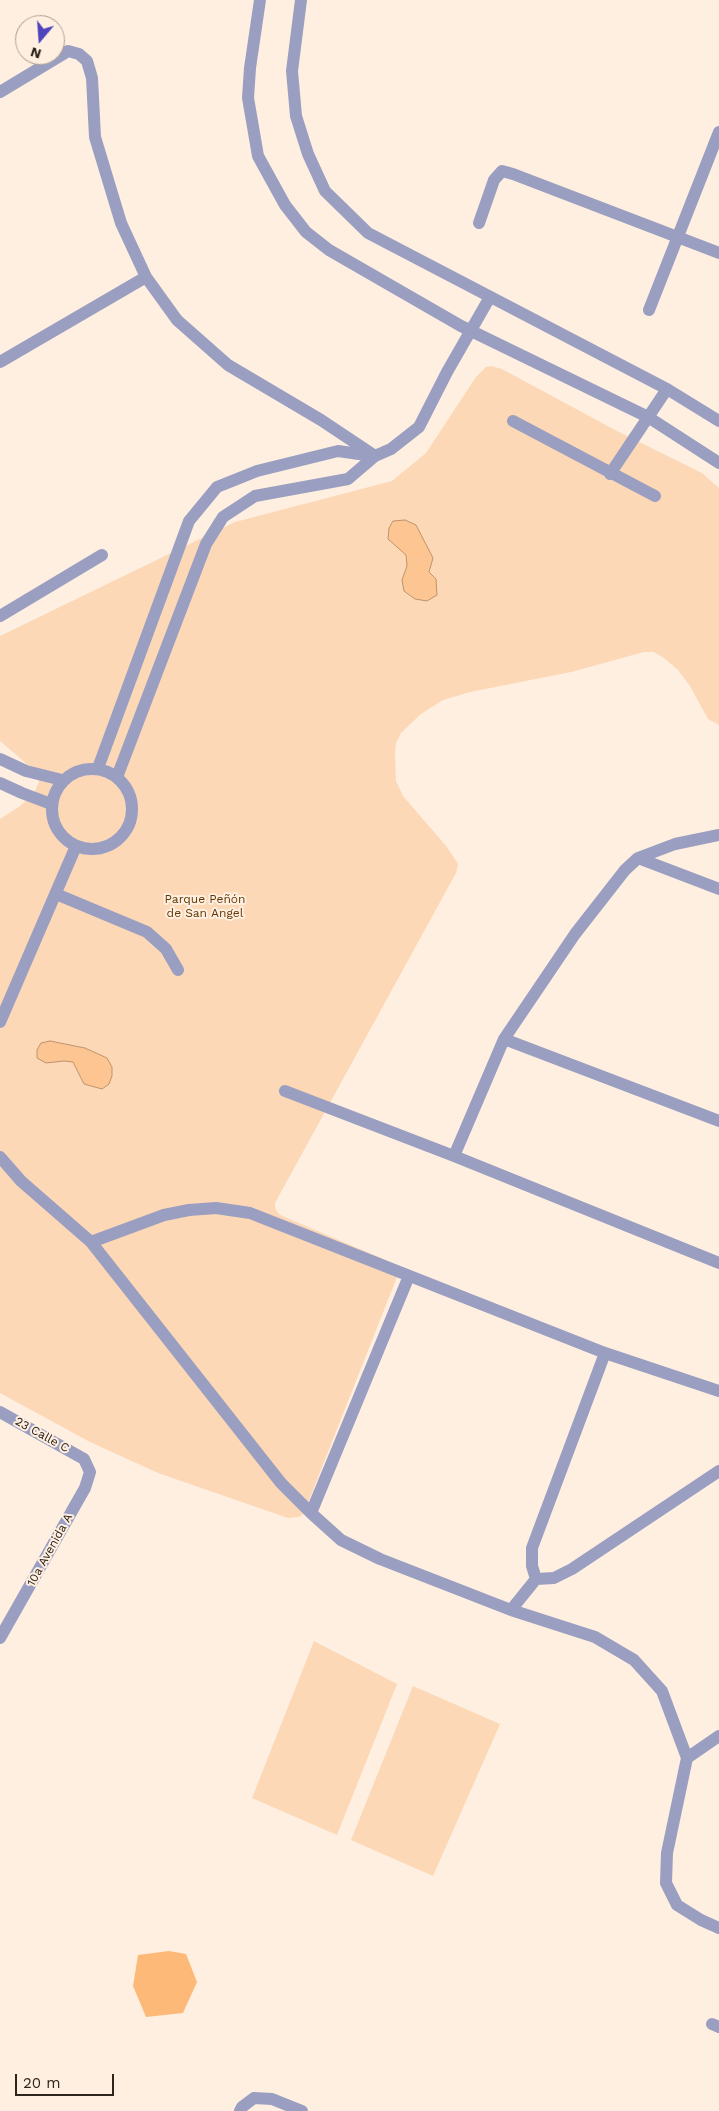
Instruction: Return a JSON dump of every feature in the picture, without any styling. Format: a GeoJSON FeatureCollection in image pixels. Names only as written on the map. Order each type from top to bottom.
{"type":"FeatureCollection","features":[{"type":"Feature","properties":{"kind":"street"},"geometry":{"type":"LineString","coordinates":[[260,0],[250,68],[248,98],[258,156],[285,205],[306,232],[329,250],[470,330],[648,418],[719,463]]}},
{"type":"Feature","properties":{"kind":"street"},"geometry":{"type":"LineString","coordinates":[[301,0],[292,71],[296,116],[308,154],[325,191],[368,233],[666,389],[719,421]]}},
{"type":"Feature","properties":{"kind":"street"},"geometry":{"type":"LineString","coordinates":[[0,92],[68,51],[78,54],[87,61],[92,78],[95,136],[120,223],[146,277],[177,320],[228,365],[321,420],[375,456]]}},
{"type":"Feature","properties":{"kind":"street"},"geometry":{"type":"LineString","coordinates":[[649,310],[719,132]]}},
{"type":"Feature","properties":{"kind":"street"},"geometry":{"type":"LineString","coordinates":[[479,224],[494,180],[502,171],[719,253]]}},
{"type":"Feature","properties":{"kind":"street"},"geometry":{"type":"LineString","coordinates":[[0,362],[146,277]]}},
{"type":"Feature","properties":{"kind":"street"},"geometry":{"type":"LineString","coordinates":[[118,777],[206,544],[223,517],[255,496],[348,479],[375,456],[391,449],[419,427],[470,330],[490,297]]}},
{"type":"Feature","properties":{"kind":"street"},"geometry":{"type":"LineString","coordinates":[[610,474],[666,389]]}},
{"type":"Feature","properties":{"kind":"street"},"geometry":{"type":"LineString","coordinates":[[513,421],[610,474],[655,496]]}},
{"type":"Feature","properties":{"kind":"street"},"geometry":{"type":"LineString","coordinates":[[98,768],[189,521],[217,487],[257,470],[338,451],[375,456]]}},
{"type":"Feature","properties":{"kind":"street"},"geometry":{"type":"LineString","coordinates":[[0,616],[102,556]]}},
{"type":"Feature","properties":{"kind":"street"},"geometry":{"type":"LineString","coordinates":[[0,759],[26,771],[62,780]]}},
{"type":"Feature","properties":{"kind":"street"},"geometry":{"type":"LineString","coordinates":[[98,768],[118,777],[131,796],[131,819],[119,839],[99,849],[76,846],[61,836],[52,821],[51,804],[62,780],[79,770],[98,768]]}},
{"type":"Feature","properties":{"kind":"street"},"geometry":{"type":"LineString","coordinates":[[0,783],[22,794],[51,804]]}},
{"type":"Feature","properties":{"kind":"street"},"geometry":{"type":"LineString","coordinates":[[454,1156],[504,1040],[575,934],[625,870],[638,858],[675,844],[719,835]]}},
{"type":"Feature","properties":{"kind":"street"},"geometry":{"type":"LineString","coordinates":[[0,1022],[76,846]]}},
{"type":"Feature","properties":{"kind":"street"},"geometry":{"type":"LineString","coordinates":[[638,858],[719,889]]}},
{"type":"Feature","properties":{"kind":"street"},"geometry":{"type":"LineString","coordinates":[[56,894],[147,932],[166,949],[178,970]]}},
{"type":"Feature","properties":{"kind":"street"},"geometry":{"type":"LineString","coordinates":[[504,1040],[719,1121]]}},
{"type":"Feature","properties":{"kind":"street"},"geometry":{"type":"LineString","coordinates":[[285,1091],[454,1156],[719,1263]]}},
{"type":"Feature","properties":{"kind":"street"},"geometry":{"type":"LineString","coordinates":[[0,1157],[21,1181],[91,1242],[281,1483],[341,1540],[372,1555],[511,1610],[595,1637],[634,1660],[662,1691],[687,1758],[667,1853],[666,1883],[677,1904],[701,1920],[719,1928]]}},
{"type":"Feature","properties":{"kind":"street"},"geometry":{"type":"LineString","coordinates":[[91,1242],[164,1215],[216,1208],[250,1213],[605,1353],[719,1391]]}},
{"type":"Feature","properties":{"kind":"street"},"geometry":{"type":"LineString","coordinates":[[311,1513],[409,1276]]}},
{"type":"Feature","properties":{"kind":"street"},"geometry":{"type":"LineString","coordinates":[[536,1579],[532,1566],[532,1548],[605,1353]]}},
{"type":"Feature","properties":{"kind":"street","name":"23 Calle C"},"geometry":{"type":"LineString","coordinates":[[0,1412],[84,1459]]}},
{"type":"Feature","properties":{"kind":"street","name":"10a Avenida A"},"geometry":{"type":"LineString","coordinates":[[0,1638],[84,1488],[90,1472],[84,1459]]}},
{"type":"Feature","properties":{"kind":"street"},"geometry":{"type":"LineString","coordinates":[[511,1610],[536,1579],[554,1578],[572,1569],[719,1471]]}},
{"type":"Feature","properties":{"kind":"street"},"geometry":{"type":"LineString","coordinates":[[687,1758],[719,1736]]}},
{"type":"Feature","properties":{"kind":"street"},"geometry":{"type":"LineString","coordinates":[[240,2111],[242,2107],[254,2098],[272,2099],[302,2111]]}},
{"type":"Feature","properties":{"kind":"green space","name":"Parque Peñón de San Angel"},"geometry":{"type":"Polygon","coordinates":[[[491,366],[502,369],[615,430],[702,473],[719,488],[719,725],[708,719],[690,686],[678,670],[654,652],[644,652],[571,672],[470,692],[443,700],[421,714],[401,733],[396,743],[396,781],[403,796],[447,847],[458,864],[456,873],[275,1203],[275,1208],[279,1214],[388,1261],[397,1277],[304,1513],[299,1517],[288,1518],[158,1473],[90,1442],[0,1393],[0,819],[20,806],[34,793],[39,782],[35,771],[0,741],[0,636],[235,522],[392,481],[426,453],[476,377],[486,367],[491,366]]]}},
{"type":"Feature","properties":{"kind":"green space"},"geometry":{"type":"Polygon","coordinates":[[[314,1641],[397,1684],[337,1835],[252,1798],[314,1641]]]}},
{"type":"Feature","properties":{"kind":"green space"},"geometry":{"type":"Polygon","coordinates":[[[413,1686],[500,1724],[433,1876],[351,1840],[413,1686]]]}},
{"type":"Feature","properties":{"kind":"shaded area"},"geometry":{"type":"Polygon","coordinates":[[[405,520],[416,525],[433,558],[429,572],[436,579],[437,595],[427,601],[415,599],[404,591],[402,580],[407,566],[406,555],[388,539],[389,528],[393,521],[405,520]]]}},
{"type":"Feature","properties":{"kind":"shaded area"},"geometry":{"type":"Polygon","coordinates":[[[50,1041],[85,1048],[107,1058],[112,1067],[112,1076],[109,1084],[102,1089],[84,1084],[73,1062],[46,1063],[37,1058],[37,1050],[41,1043],[50,1041]]]}},
{"type":"Feature","properties":{"kind":"building"},"geometry":{"type":"Polygon","coordinates":[[[169,1951],[186,1954],[197,1982],[183,2013],[146,2017],[133,1986],[138,1955],[169,1951]]]}}]}
